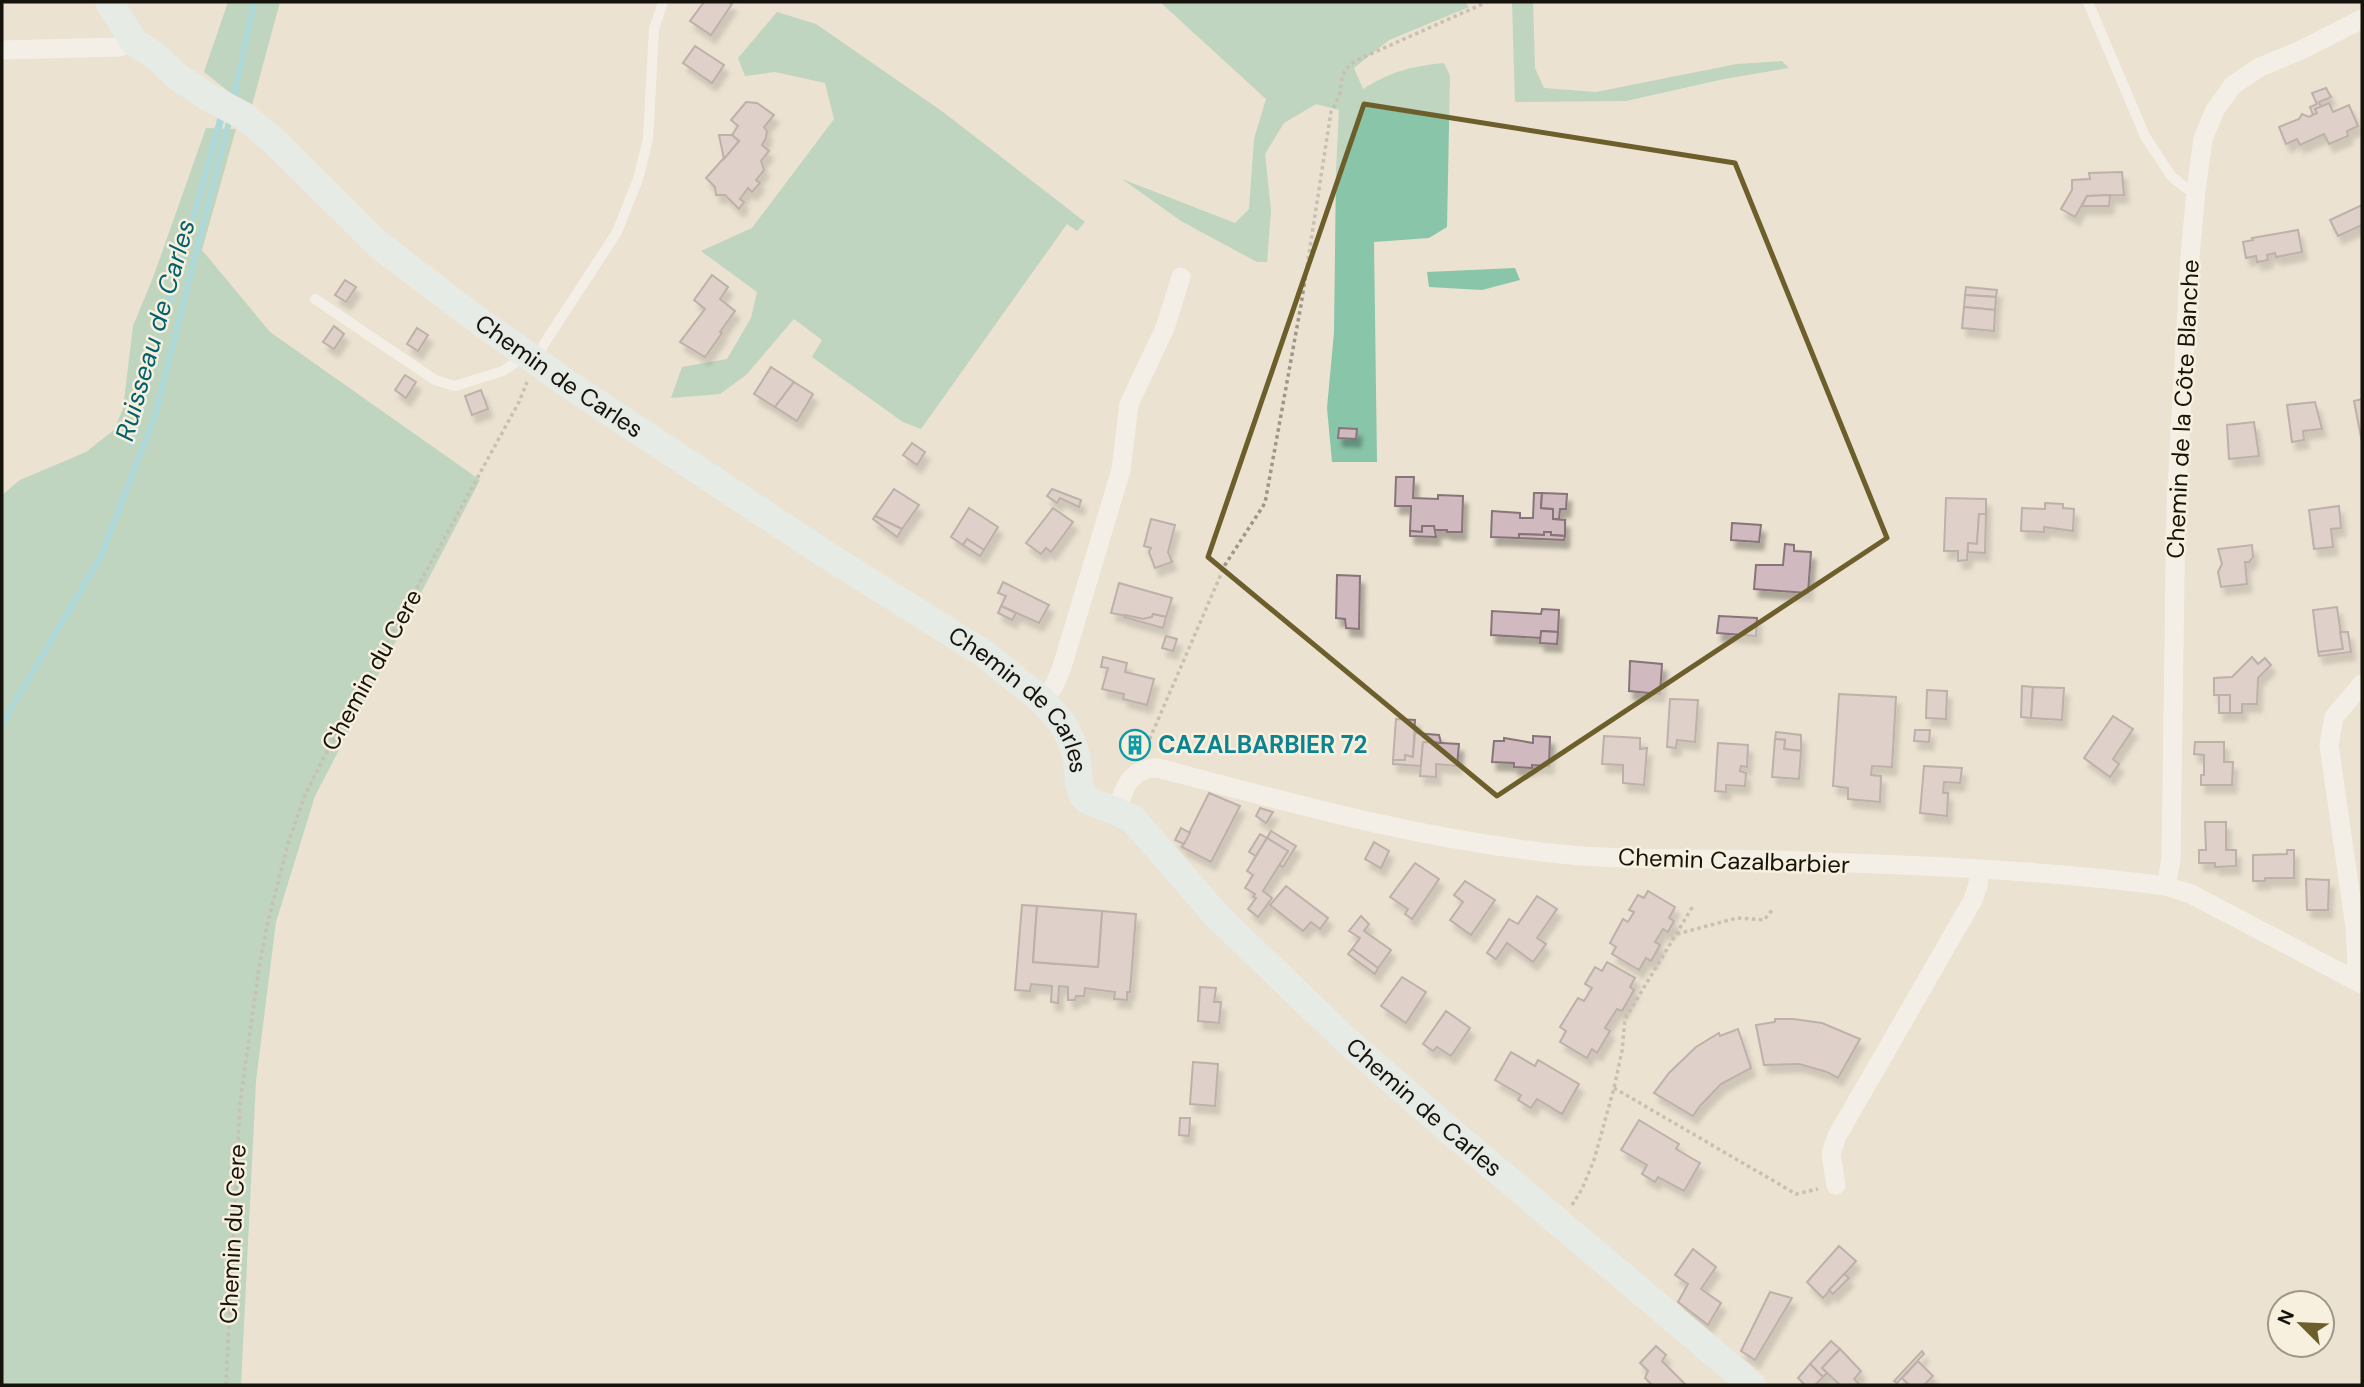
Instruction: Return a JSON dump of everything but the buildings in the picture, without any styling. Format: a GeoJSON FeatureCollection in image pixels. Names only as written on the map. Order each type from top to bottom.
{"type":"FeatureCollection","features":[{"type":"Feature","properties":{"kind":"street"},"geometry":{"type":"LineString","coordinates":[[2,50],[118,47],[134,42],[109,2]]}},
{"type":"Feature","properties":{"kind":"street","name":"Chemin de la Côte Blanche"},"geometry":{"type":"LineString","coordinates":[[2166,886],[2171,859],[2176,503],[2196,190],[2203,139],[2214,110],[2233,85],[2260,67],[2299,51],[2362,19]]}},
{"type":"Feature","properties":{"kind":"street","name":"Chemin de Carles"},"geometry":{"type":"LineString","coordinates":[[134,42],[154,55],[178,77],[244,116],[275,142],[379,245],[531,357],[825,554],[984,653],[1042,700],[1062,723],[1071,740],[1082,794],[1096,805],[1132,818],[1217,916],[1344,1038],[1752,1385]]}},
{"type":"Feature","properties":{"kind":"street"},"geometry":{"type":"LineString","coordinates":[[1042,700],[1054,686],[1062,667],[1110,511],[1121,470],[1129,404],[1137,382],[1165,328],[1181,277]]}},
{"type":"Feature","properties":{"kind":"street"},"geometry":{"type":"LineString","coordinates":[[2357,980],[2356,927],[2329,745],[2334,717],[2362,684]]}},
{"type":"Feature","properties":{"kind":"street"},"geometry":{"type":"LineString","coordinates":[[1117,811],[1131,778],[1144,768]]}},
{"type":"Feature","properties":{"kind":"street","name":"Chemin Cazalbarbier"},"geometry":{"type":"LineString","coordinates":[[1144,768],[1158,768],[1310,809],[1476,843],[1571,855],[1776,860],[1979,870],[2166,886],[2191,894],[2357,980]]}},
{"type":"Feature","properties":{"kind":"street"},"geometry":{"type":"LineString","coordinates":[[1836,1185],[1831,1154],[1837,1136],[1973,900],[1979,870]]}},
{"type":"Feature","properties":{"kind":"lane"},"geometry":{"type":"LineString","coordinates":[[315,299],[435,380],[447,385],[455,386],[503,371],[531,357],[544,344],[617,232],[638,179],[648,139],[654,29],[663,2]]}},
{"type":"Feature","properties":{"kind":"lane"},"geometry":{"type":"LineString","coordinates":[[2088,2],[2146,136],[2171,176],[2186,188],[2196,190]]}},
{"type":"Feature","properties":{"kind":"path"},"geometry":{"type":"LineString","coordinates":[[1144,768],[1144,749],[1225,565],[1265,503],[1301,305],[1331,113],[1339,95],[1341,76],[1346,68],[1357,60],[1487,2]]}},
{"type":"Feature","properties":{"kind":"path","name":"Chemin du Cere"},"geometry":{"type":"LineString","coordinates":[[226,1385],[240,1103],[268,921],[289,840],[305,795],[323,759],[519,402],[531,357]]}},
{"type":"Feature","properties":{"kind":"path"},"geometry":{"type":"LineString","coordinates":[[1560,1223],[1582,1189],[1594,1160],[1614,1088],[1622,1051],[1625,1018],[1693,906]]}},
{"type":"Feature","properties":{"kind":"path"},"geometry":{"type":"LineString","coordinates":[[1676,934],[1737,918],[1764,920],[1773,909]]}},
{"type":"Feature","properties":{"kind":"path"},"geometry":{"type":"LineString","coordinates":[[1614,1088],[1796,1194],[1836,1185]]}},
{"type":"Feature","properties":{"kind":"highlighted area"},"geometry":{"type":"Polygon","coordinates":[[[1364,104],[1735,163],[1887,538],[1497,796],[1208,557],[1364,104]]]}},
{"type":"Feature","properties":{"kind":"green space"},"geometry":{"type":"Polygon","coordinates":[[[228,2],[280,2],[251,109],[204,72],[228,2]]]}},
{"type":"Feature","properties":{"kind":"green space"},"geometry":{"type":"Polygon","coordinates":[[[1160,2],[1465,2],[1469,7],[1389,40],[1354,68],[1363,89],[1392,74],[1432,64],[1444,63],[1450,76],[1447,227],[1429,238],[1374,242],[1377,462],[1332,462],[1327,408],[1334,332],[1339,110],[1316,104],[1284,123],[1265,154],[1271,210],[1267,262],[1257,262],[1181,221],[1122,179],[1235,223],[1249,209],[1254,139],[1266,99],[1160,2]]]}},
{"type":"Feature","properties":{"kind":"green space"},"geometry":{"type":"Polygon","coordinates":[[[1512,2],[1533,2],[1535,68],[1544,88],[1596,92],[1737,64],[1782,61],[1789,68],[1724,79],[1626,101],[1515,102],[1512,2]]]}},
{"type":"Feature","properties":{"kind":"green space"},"geometry":{"type":"Polygon","coordinates":[[[777,12],[816,24],[943,112],[1085,222],[1077,231],[1067,224],[921,429],[903,422],[812,357],[822,340],[794,319],[746,375],[720,394],[671,398],[682,367],[727,359],[751,318],[757,292],[701,251],[752,228],[834,119],[825,83],[775,72],[745,76],[738,58],[777,12]]]}},
{"type":"Feature","properties":{"kind":"green space"},"geometry":{"type":"Polygon","coordinates":[[[206,128],[236,129],[202,250],[270,332],[480,480],[315,796],[276,922],[256,1081],[241,1385],[2,1385],[2,495],[20,480],[86,452],[114,430],[123,409],[133,326],[206,128]]]}},
{"type":"Feature","properties":{"kind":"green space"},"geometry":{"type":"Polygon","coordinates":[[[1515,268],[1520,280],[1482,290],[1429,287],[1427,272],[1515,268]]]}},
{"type":"Feature","properties":{"kind":"water"},"geometry":{"type":"Polygon","coordinates":[[[219,112],[226,114],[170,313],[166,306],[219,112]]]}},
{"type":"Feature","properties":{"kind":"water"},"geometry":{"type":"Polygon","coordinates":[[[158,336],[162,342],[135,445],[129,449],[158,336]]]}},
{"type":"Feature","properties":{"kind":"waterway","name":"Ruisseau de Carles"},"geometry":{"type":"LineString","coordinates":[[233,101],[254,2]]}},
{"type":"Feature","properties":{"kind":"waterway","name":"Ruisseau de Carles"},"geometry":{"type":"LineString","coordinates":[[2,724],[101,556],[155,416],[230,118]]}},
{"type":"Feature","properties":{"kind":"place","name":"CAZALBARBIER 72"},"geometry":{"type":"Point","coordinates":[1135,745]}}]}
